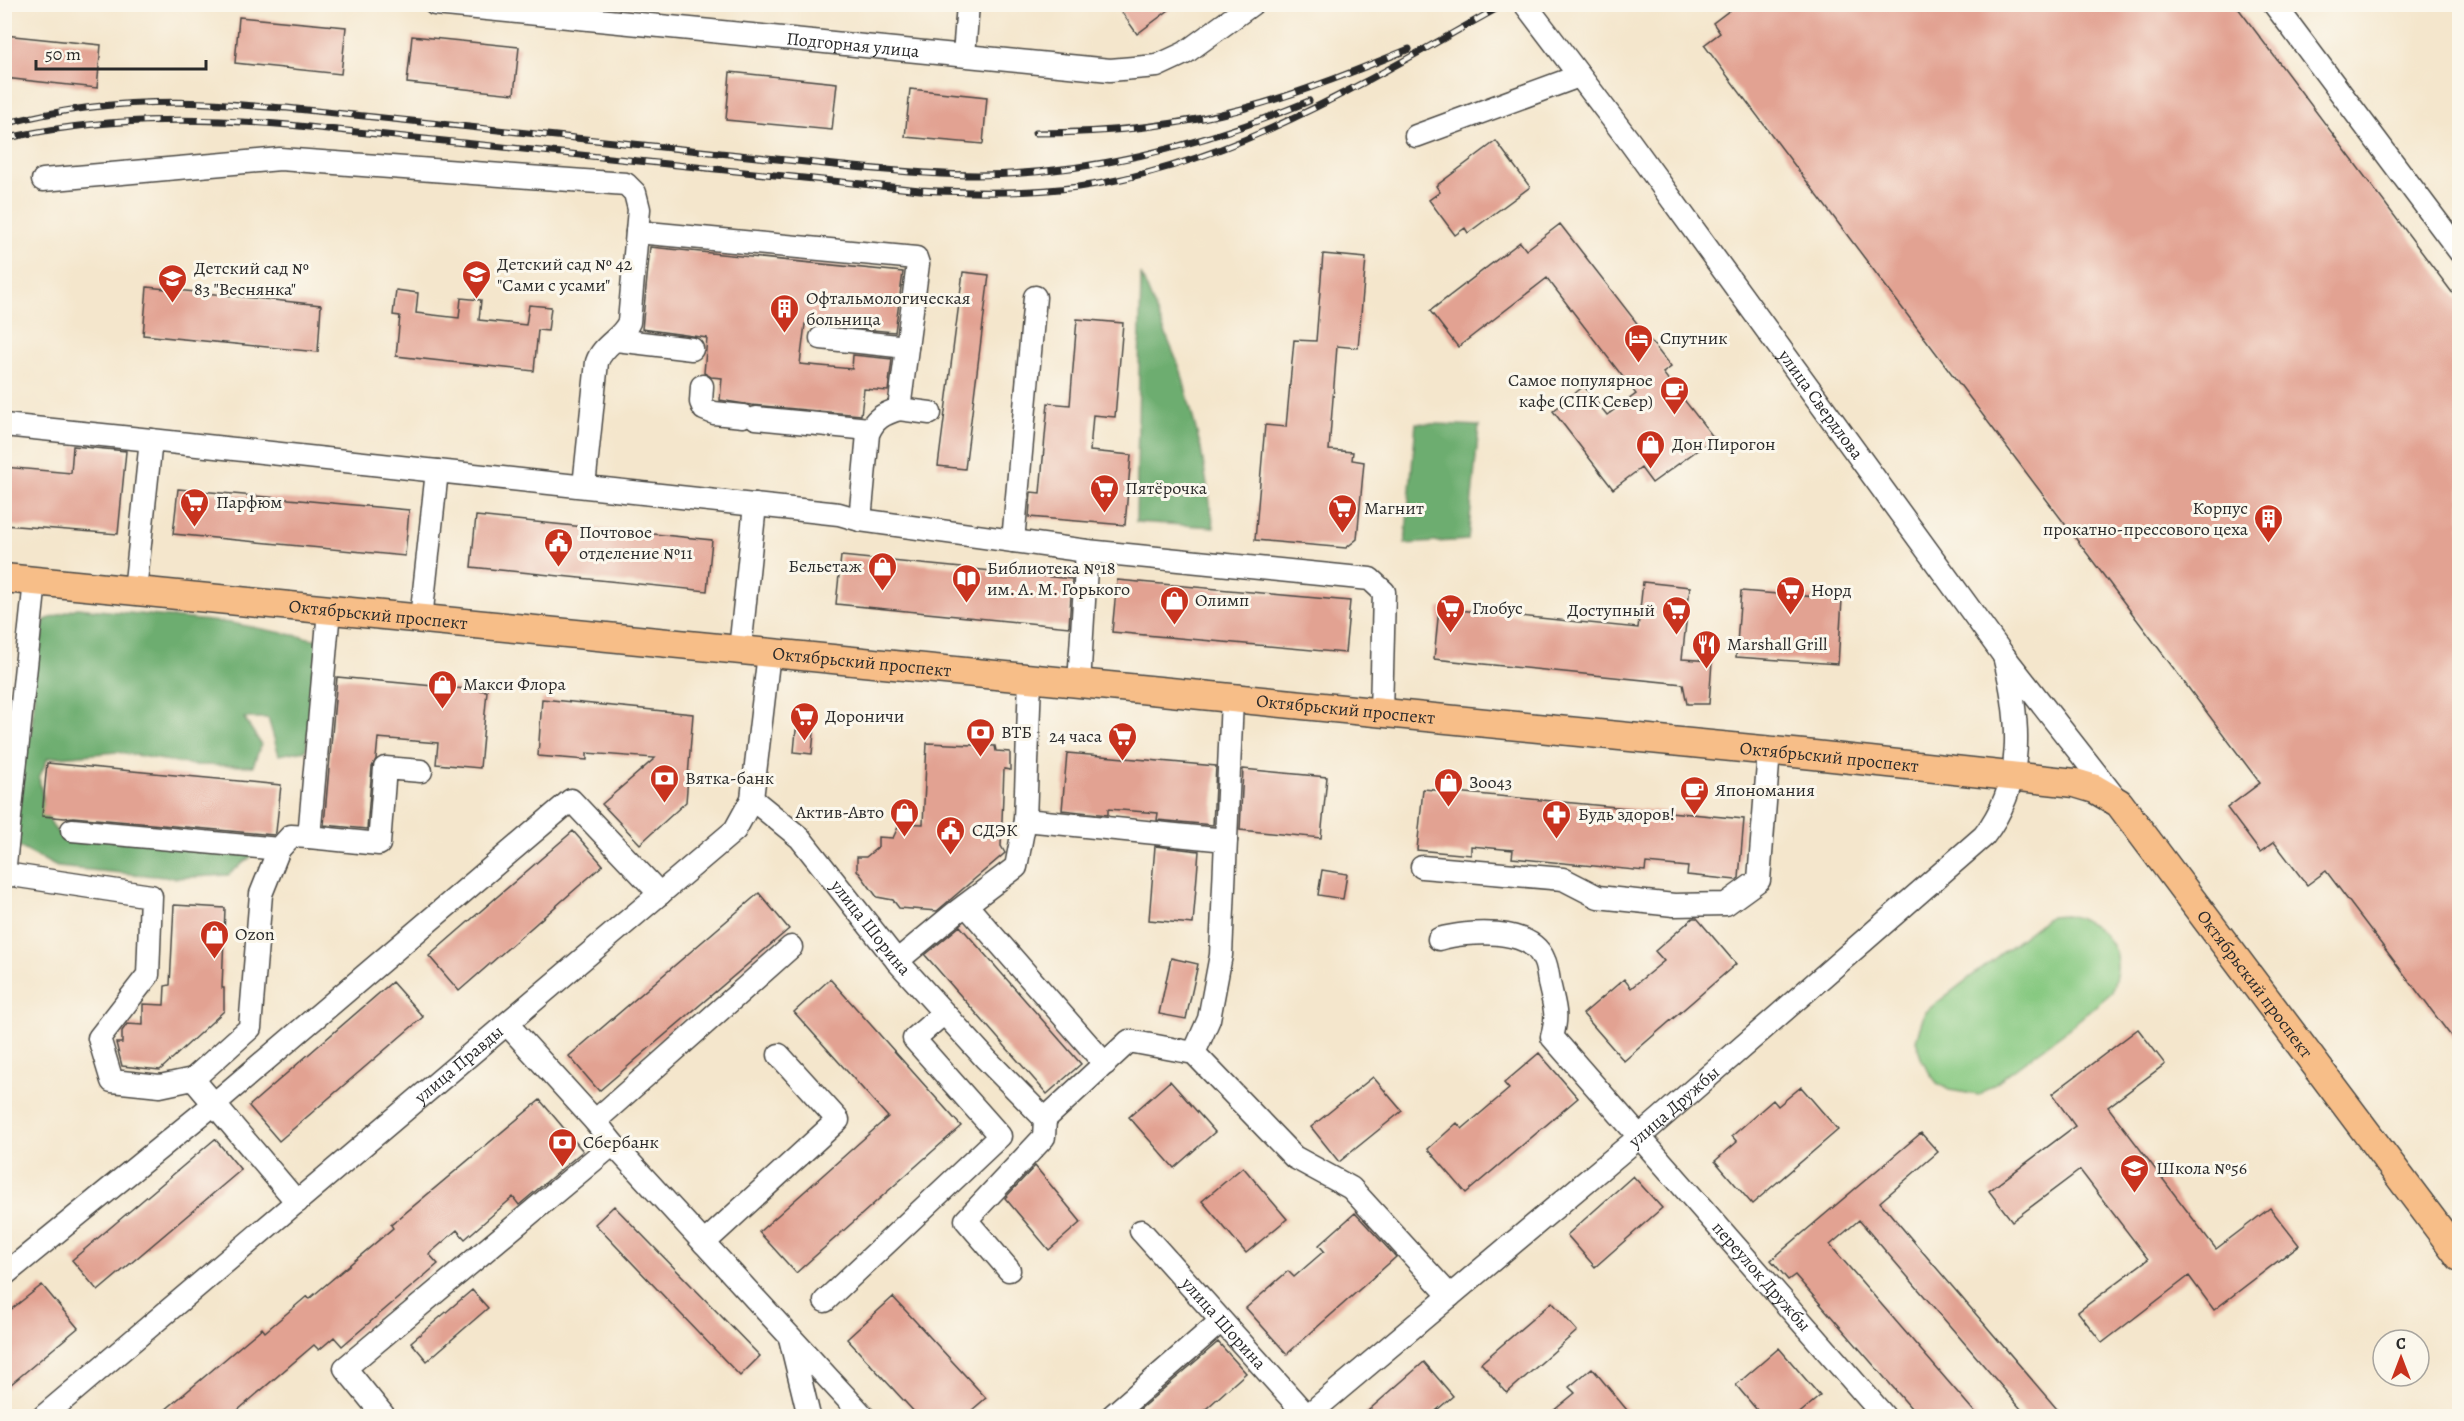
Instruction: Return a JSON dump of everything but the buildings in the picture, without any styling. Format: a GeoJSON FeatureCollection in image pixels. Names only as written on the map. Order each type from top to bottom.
{"type":"FeatureCollection","features":[{"type":"Feature","properties":{"kind":"main road","name":"Октябрьский проспект"},"geometry":{"type":"LineString","coordinates":[[4,578],[2075,783],[2095,789],[2119,803],[2460,1257]]}},
{"type":"Feature","properties":{"kind":"street","name":"Подгорная улица"},"geometry":{"type":"LineString","coordinates":[[435,4],[1110,70],[1134,70],[1157,66],[1185,53],[1252,4]]}},
{"type":"Feature","properties":{"kind":"street"},"geometry":{"type":"LineString","coordinates":[[633,4],[647,24]]}},
{"type":"Feature","properties":{"kind":"street"},"geometry":{"type":"LineString","coordinates":[[964,56],[968,4]]}},
{"type":"Feature","properties":{"kind":"street","name":"улица Свердлова"},"geometry":{"type":"LineString","coordinates":[[1525,4],[1630,142],[2004,656],[2119,803]]}},
{"type":"Feature","properties":{"kind":"street"},"geometry":{"type":"LineString","coordinates":[[2274,4],[2460,252]]}},
{"type":"Feature","properties":{"kind":"street"},"geometry":{"type":"LineString","coordinates":[[1416,136],[1579,75]]}},
{"type":"Feature","properties":{"kind":"street"},"geometry":{"type":"LineString","coordinates":[[43,180],[280,159],[626,184],[635,193],[639,209],[629,322],[616,340],[600,352],[597,362],[584,486]]}},
{"type":"Feature","properties":{"kind":"street"},"geometry":{"type":"LineString","coordinates":[[637,232],[916,258],[918,264],[899,409]]}},
{"type":"Feature","properties":{"kind":"street"},"geometry":{"type":"LineString","coordinates":[[1013,541],[1035,297]]}},
{"type":"Feature","properties":{"kind":"street"},"geometry":{"type":"LineString","coordinates":[[821,338],[907,347]]}},
{"type":"Feature","properties":{"kind":"street"},"geometry":{"type":"LineString","coordinates":[[616,340],[692,349]]}},
{"type":"Feature","properties":{"kind":"street"},"geometry":{"type":"LineString","coordinates":[[702,386],[700,402],[704,409],[714,413],[869,429]]}},
{"type":"Feature","properties":{"kind":"street"},"geometry":{"type":"LineString","coordinates":[[860,520],[869,429],[872,423],[884,414],[899,409],[930,413]]}},
{"type":"Feature","properties":{"kind":"street"},"geometry":{"type":"LineString","coordinates":[[4,425],[839,514],[860,520],[1087,551],[1370,579],[1384,592],[1381,713]]}},
{"type":"Feature","properties":{"kind":"street"},"geometry":{"type":"LineString","coordinates":[[135,591],[151,440]]}},
{"type":"Feature","properties":{"kind":"street"},"geometry":{"type":"LineString","coordinates":[[421,619],[437,471]]}},
{"type":"Feature","properties":{"kind":"street"},"geometry":{"type":"LineString","coordinates":[[740,650],[755,505]]}},
{"type":"Feature","properties":{"kind":"street"},"geometry":{"type":"LineString","coordinates":[[1079,684],[1087,551]]}},
{"type":"Feature","properties":{"kind":"street"},"geometry":{"type":"LineString","coordinates":[[35,581],[5,874],[151,896],[148,975],[99,1038],[112,1081],[160,1086],[193,1079],[249,1028],[261,894],[279,849],[291,836],[378,844],[385,768],[421,771]]}},
{"type":"Feature","properties":{"kind":"street"},"geometry":{"type":"LineString","coordinates":[[309,837],[329,610]]}},
{"type":"Feature","properties":{"kind":"street","name":"улица Правды"},"geometry":{"type":"LineString","coordinates":[[44,1416],[508,1025],[735,830],[752,799],[769,653]]}},
{"type":"Feature","properties":{"kind":"street","name":"улица Дружбы"},"geometry":{"type":"LineString","coordinates":[[1307,1416],[1638,1138],[1984,836],[2004,806],[2013,776],[2017,728],[2014,696],[2004,656]]}},
{"type":"Feature","properties":{"kind":"street"},"geometry":{"type":"LineString","coordinates":[[897,961],[1016,867],[1025,820],[1030,679]]}},
{"type":"Feature","properties":{"kind":"street"},"geometry":{"type":"LineString","coordinates":[[1194,1053],[1209,1019],[1221,955],[1233,699]]}},
{"type":"Feature","properties":{"kind":"street"},"geometry":{"type":"LineString","coordinates":[[1422,867],[1563,879],[1598,897],[1674,905],[1726,903],[1759,880],[1769,751]]}},
{"type":"Feature","properties":{"kind":"street","name":"улица Шорина"},"geometry":{"type":"LineString","coordinates":[[752,799],[800,838],[897,961],[986,1059],[1045,1119]]}},
{"type":"Feature","properties":{"kind":"street"},"geometry":{"type":"LineString","coordinates":[[4,1275],[214,1104],[571,800],[660,894]]}},
{"type":"Feature","properties":{"kind":"street"},"geometry":{"type":"LineString","coordinates":[[1025,820],[1226,840]]}},
{"type":"Feature","properties":{"kind":"street"},"geometry":{"type":"LineString","coordinates":[[72,830],[279,849]]}},
{"type":"Feature","properties":{"kind":"street"},"geometry":{"type":"LineString","coordinates":[[966,905],[1105,1064]]}},
{"type":"Feature","properties":{"kind":"street","name":"переулок Дружбы"},"geometry":{"type":"LineString","coordinates":[[1439,939],[1458,933],[1519,936],[1531,942],[1544,959],[1557,1019],[1552,1037],[1638,1138],[1884,1416]]}},
{"type":"Feature","properties":{"kind":"street"},"geometry":{"type":"LineString","coordinates":[[595,1121],[791,946]]}},
{"type":"Feature","properties":{"kind":"street"},"geometry":{"type":"LineString","coordinates":[[825,1300],[1000,1136],[914,1040],[944,1013]]}},
{"type":"Feature","properties":{"kind":"street"},"geometry":{"type":"LineString","coordinates":[[508,1025],[863,1416]]}},
{"type":"Feature","properties":{"kind":"street"},"geometry":{"type":"LineString","coordinates":[[1009,1270],[966,1220],[1044,1137],[1045,1119],[1129,1041],[1194,1053],[1294,1157],[1351,1188],[1450,1296]]}},
{"type":"Feature","properties":{"kind":"street"},"geometry":{"type":"LineString","coordinates":[[704,1243],[838,1120],[778,1055]]}},
{"type":"Feature","properties":{"kind":"street"},"geometry":{"type":"LineString","coordinates":[[193,1079],[297,1202]]}},
{"type":"Feature","properties":{"kind":"street"},"geometry":{"type":"LineString","coordinates":[[384,1416],[345,1368],[614,1144]]}},
{"type":"Feature","properties":{"kind":"street","name":"улица Шорина"},"geometry":{"type":"LineString","coordinates":[[1140,1231],[1307,1416]]}},
{"type":"Feature","properties":{"kind":"street"},"geometry":{"type":"LineString","coordinates":[[1112,1416],[1221,1320]]}},
{"type":"Feature","properties":{"kind":"street"},"geometry":{"type":"LineString","coordinates":[[790,1336],[809,1416]]}},
{"type":"Feature","properties":{"kind":"green space"},"geometry":{"type":"Polygon","coordinates":[[[1141,274],[1181,371],[1201,449],[1214,527],[1136,522],[1141,274]]]}},
{"type":"Feature","properties":{"kind":"green space"},"geometry":{"type":"Polygon","coordinates":[[[1416,423],[1479,426],[1468,540],[1405,544],[1416,423]]]}},
{"type":"Feature","properties":{"kind":"green space"},"geometry":{"type":"Polygon","coordinates":[[[77,608],[231,623],[320,640],[306,750],[279,755],[268,718],[244,718],[261,744],[253,766],[193,765],[117,752],[48,758],[39,778],[46,814],[56,831],[94,837],[258,851],[228,875],[175,878],[57,867],[8,841],[17,761],[31,736],[34,698],[32,653],[45,620],[77,608]]]}},
{"type":"Feature","properties":{"kind":"green space"},"geometry":{"type":"Polygon","coordinates":[[[2065,915],[2083,920],[2100,930],[2112,945],[2117,967],[2112,992],[2063,1033],[1979,1095],[1949,1090],[1937,1083],[1921,1058],[1916,1040],[1925,1012],[2050,916],[2065,915]]]}},
{"type":"Feature","properties":{"kind":"railway"},"geometry":{"type":"LineString","coordinates":[[4,139],[75,126],[111,123],[182,120],[253,122],[920,190],[1039,191],[1078,187],[1136,176],[1191,160],[1246,139],[1351,89],[1505,4]]}},
{"type":"Feature","properties":{"kind":"railway"},"geometry":{"type":"LineString","coordinates":[[1035,133],[1139,128],[1216,115],[1306,89],[1409,49]]}},
{"type":"Feature","properties":{"kind":"railway"},"geometry":{"type":"LineString","coordinates":[[4,124],[55,113],[106,106],[157,102],[219,103],[931,174],[977,175],[1062,169],[1146,154],[1229,131],[1309,101]]}},
{"type":"Feature","properties":{"kind":"place","name":"Детский сад № 42 \"Сами с усами\""},"geometry":{"type":"Point","coordinates":[476,300]}},
{"type":"Feature","properties":{"kind":"place","name":"Детский сад № 83 \"Веснянка\""},"geometry":{"type":"Point","coordinates":[173,304]}},
{"type":"Feature","properties":{"kind":"place","name":"Офтальмологическая больница"},"geometry":{"type":"Point","coordinates":[785,334]}},
{"type":"Feature","properties":{"kind":"place","name":"Спутник"},"geometry":{"type":"Point","coordinates":[1639,364]}},
{"type":"Feature","properties":{"kind":"place","name":"Самое популярное кафе (СПК Север)"},"geometry":{"type":"Point","coordinates":[1674,416]}},
{"type":"Feature","properties":{"kind":"place","name":"Дон Пирогон"},"geometry":{"type":"Point","coordinates":[1651,470]}},
{"type":"Feature","properties":{"kind":"place","name":"Пятёрочка"},"geometry":{"type":"Point","coordinates":[1104,514]}},
{"type":"Feature","properties":{"kind":"place","name":"Парфюм"},"geometry":{"type":"Point","coordinates":[195,528]}},
{"type":"Feature","properties":{"kind":"place","name":"Магнит"},"geometry":{"type":"Point","coordinates":[1343,534]}},
{"type":"Feature","properties":{"kind":"place","name":"Корпус прокатно-прессового цеха"},"geometry":{"type":"Point","coordinates":[2269,544]}},
{"type":"Feature","properties":{"kind":"place","name":"Почтовое отделение №11"},"geometry":{"type":"Point","coordinates":[558,568]}},
{"type":"Feature","properties":{"kind":"place","name":"Бельетаж"},"geometry":{"type":"Point","coordinates":[883,592]}},
{"type":"Feature","properties":{"kind":"place","name":"Библиотека №18 им. А. М. Горького"},"geometry":{"type":"Point","coordinates":[966,604]}},
{"type":"Feature","properties":{"kind":"place","name":"Норд"},"geometry":{"type":"Point","coordinates":[1790,616]}},
{"type":"Feature","properties":{"kind":"place","name":"Олимп"},"geometry":{"type":"Point","coordinates":[1174,626]}},
{"type":"Feature","properties":{"kind":"place","name":"Глобус"},"geometry":{"type":"Point","coordinates":[1451,634]}},
{"type":"Feature","properties":{"kind":"place","name":"Доступный"},"geometry":{"type":"Point","coordinates":[1676,636]}},
{"type":"Feature","properties":{"kind":"place","name":"Marshall Grill"},"geometry":{"type":"Point","coordinates":[1706,670]}},
{"type":"Feature","properties":{"kind":"place","name":"Макси Флора"},"geometry":{"type":"Point","coordinates":[442,710]}},
{"type":"Feature","properties":{"kind":"place","name":"Дороничи"},"geometry":{"type":"Point","coordinates":[804,742]}},
{"type":"Feature","properties":{"kind":"place","name":"ВТБ"},"geometry":{"type":"Point","coordinates":[980,758]}},
{"type":"Feature","properties":{"kind":"place","name":"24 часа"},"geometry":{"type":"Point","coordinates":[1123,762]}},
{"type":"Feature","properties":{"kind":"place","name":"Вятка-банк"},"geometry":{"type":"Point","coordinates":[664,804]}},
{"type":"Feature","properties":{"kind":"place","name":"Зоо43"},"geometry":{"type":"Point","coordinates":[1448,808]}},
{"type":"Feature","properties":{"kind":"place","name":"Япономания"},"geometry":{"type":"Point","coordinates":[1694,816]}},
{"type":"Feature","properties":{"kind":"place","name":"Актив-Авто"},"geometry":{"type":"Point","coordinates":[905,838]}},
{"type":"Feature","properties":{"kind":"place","name":"Будь здоров!"},"geometry":{"type":"Point","coordinates":[1557,840]}},
{"type":"Feature","properties":{"kind":"place","name":"СДЭК"},"geometry":{"type":"Point","coordinates":[951,856]}},
{"type":"Feature","properties":{"kind":"place","name":"Ozon"},"geometry":{"type":"Point","coordinates":[214,960]}},
{"type":"Feature","properties":{"kind":"place","name":"Сбербанк"},"geometry":{"type":"Point","coordinates":[562,1168]}},
{"type":"Feature","properties":{"kind":"place","name":"Школа №56"},"geometry":{"type":"Point","coordinates":[2135,1194]}}]}
